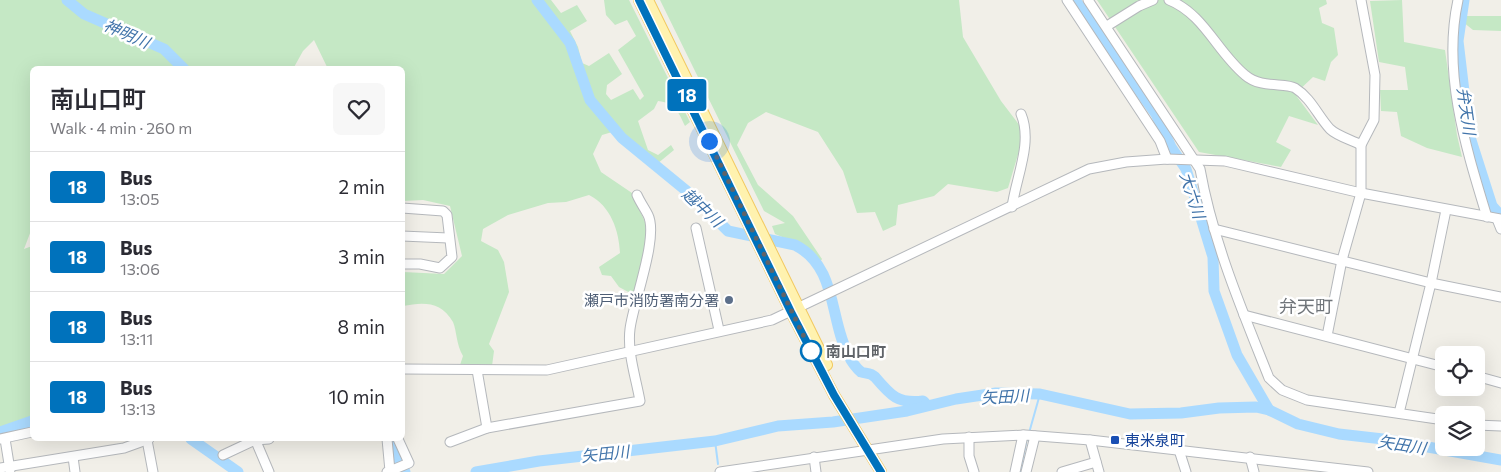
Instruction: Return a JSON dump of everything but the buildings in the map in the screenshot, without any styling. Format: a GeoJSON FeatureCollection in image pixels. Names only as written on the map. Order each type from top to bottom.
{"type":"FeatureCollection","features":[{"type":"Feature","properties":{"kind":"main road"},"geometry":{"type":"LineString","coordinates":[[640,0],[766,248],[837,394],[881,472]]}},
{"type":"Feature","properties":{"kind":"main road"},"geometry":{"type":"LineString","coordinates":[[648,0],[753,223]]}},
{"type":"Feature","properties":{"kind":"main road"},"geometry":{"type":"LineString","coordinates":[[868,447],[888,472]]}},
{"type":"Feature","properties":{"kind":"street"},"geometry":{"type":"LineString","coordinates":[[1067,0],[1160,141],[1169,159]]}},
{"type":"Feature","properties":{"kind":"street"},"geometry":{"type":"LineString","coordinates":[[1088,0],[1200,169],[1214,229],[1244,315],[1269,378],[1282,390],[1307,400],[1435,419]]}},
{"type":"Feature","properties":{"kind":"street"},"geometry":{"type":"LineString","coordinates":[[1107,26],[1139,6],[1153,0]]}},
{"type":"Feature","properties":{"kind":"street"},"geometry":{"type":"LineString","coordinates":[[1170,0],[1182,5],[1195,16],[1246,76],[1262,84],[1294,87],[1310,101],[1332,130],[1361,145]]}},
{"type":"Feature","properties":{"kind":"street"},"geometry":{"type":"LineString","coordinates":[[1326,336],[1342,260],[1361,193],[1361,145],[1374,120],[1375,75],[1361,0]]}},
{"type":"Feature","properties":{"kind":"street"},"geometry":{"type":"LineString","coordinates":[[1458,0],[1452,27],[1452,46],[1462,135],[1487,217]]}},
{"type":"Feature","properties":{"kind":"street"},"geometry":{"type":"LineString","coordinates":[[1012,207],[1027,140],[1026,125],[1021,114]]}},
{"type":"Feature","properties":{"kind":"street"},"geometry":{"type":"LineString","coordinates":[[405,369],[547,370],[719,330],[759,323],[795,311],[836,289],[1089,169],[1126,162],[1169,159],[1225,161],[1361,193],[1499,219],[1501,229]]}},
{"type":"Feature","properties":{"kind":"street"},"geometry":{"type":"LineString","coordinates":[[450,442],[487,428],[640,401],[631,351],[630,329],[649,251],[649,216],[637,195]]}},
{"type":"Feature","properties":{"kind":"street"},"geometry":{"type":"LineString","coordinates":[[405,208],[443,211],[447,215],[448,238],[452,250],[452,258],[440,268],[420,264],[405,264]]}},
{"type":"Feature","properties":{"kind":"street"},"geometry":{"type":"LineString","coordinates":[[1399,413],[1431,283],[1446,210]]}},
{"type":"Feature","properties":{"kind":"street"},"geometry":{"type":"LineString","coordinates":[[696,228],[719,330]]}},
{"type":"Feature","properties":{"kind":"street"},"geometry":{"type":"LineString","coordinates":[[1214,229],[1431,283],[1501,297]]}},
{"type":"Feature","properties":{"kind":"street"},"geometry":{"type":"LineString","coordinates":[[405,236],[448,238]]}},
{"type":"Feature","properties":{"kind":"street"},"geometry":{"type":"LineString","coordinates":[[1244,315],[1435,365]]}},
{"type":"Feature","properties":{"kind":"street"},"geometry":{"type":"LineString","coordinates":[[476,370],[487,428]]}},
{"type":"Feature","properties":{"kind":"street"},"geometry":{"type":"LineString","coordinates":[[1485,379],[1501,383]]}},
{"type":"Feature","properties":{"kind":"street"},"geometry":{"type":"LineString","coordinates":[[1485,425],[1501,426]]}},
{"type":"Feature","properties":{"kind":"street"},"geometry":{"type":"LineString","coordinates":[[30,432],[3,439],[7,469],[124,448],[143,441]]}},
{"type":"Feature","properties":{"kind":"street"},"geometry":{"type":"LineString","coordinates":[[1015,472],[1028,435]]}},
{"type":"Feature","properties":{"kind":"street"},"geometry":{"type":"LineString","coordinates":[[1026,472],[1028,435]]}},
{"type":"Feature","properties":{"kind":"street"},"geometry":{"type":"LineString","coordinates":[[720,472],[868,447],[968,437],[1028,435],[1250,457],[1368,472]]}},
{"type":"Feature","properties":{"kind":"street"},"geometry":{"type":"LineString","coordinates":[[968,437],[969,456],[974,472]]}},
{"type":"Feature","properties":{"kind":"street"},"geometry":{"type":"LineString","coordinates":[[1090,440],[1099,472]]}},
{"type":"Feature","properties":{"kind":"street"},"geometry":{"type":"LineString","coordinates":[[148,441],[153,472]]}},
{"type":"Feature","properties":{"kind":"street"},"geometry":{"type":"LineString","coordinates":[[223,455],[251,441]]}},
{"type":"Feature","properties":{"kind":"street"},"geometry":{"type":"LineString","coordinates":[[256,441],[270,472]]}},
{"type":"Feature","properties":{"kind":"street"},"geometry":{"type":"LineString","coordinates":[[387,441],[389,471],[410,463],[399,441]]}},
{"type":"Feature","properties":{"kind":"street"},"geometry":{"type":"LineString","coordinates":[[1179,450],[1186,472]]}},
{"type":"Feature","properties":{"kind":"street"},"geometry":{"type":"LineString","coordinates":[[73,457],[75,472]]}},
{"type":"Feature","properties":{"kind":"street"},"geometry":{"type":"LineString","coordinates":[[814,457],[816,472]]}},
{"type":"Feature","properties":{"kind":"street"},"geometry":{"type":"LineString","coordinates":[[1250,457],[1254,472]]}},
{"type":"Feature","properties":{"kind":"street"},"geometry":{"type":"LineString","coordinates":[[1062,472],[1096,462]]}},
{"type":"Feature","properties":{"kind":"street"},"geometry":{"type":"LineString","coordinates":[[1288,462],[1291,472]]}},
{"type":"Feature","properties":{"kind":"green space"},"geometry":{"type":"Polygon","coordinates":[[[0,0],[551,0],[561,13],[577,5],[587,21],[570,31],[578,47],[582,63],[589,66],[609,53],[622,74],[607,85],[606,94],[611,100],[633,89],[640,100],[644,96],[618,50],[636,36],[627,20],[615,25],[606,15],[604,0],[629,0],[690,122],[685,126],[672,106],[658,101],[654,109],[638,121],[648,150],[658,155],[671,145],[674,150],[657,164],[619,130],[602,135],[593,154],[601,172],[632,193],[645,222],[647,238],[634,295],[619,287],[611,276],[602,275],[599,267],[620,253],[616,228],[608,212],[597,200],[589,195],[566,202],[548,203],[508,215],[483,229],[481,241],[498,250],[504,262],[509,292],[489,344],[494,351],[492,366],[460,365],[463,356],[453,322],[443,310],[424,304],[405,306],[405,272],[444,274],[462,256],[450,206],[423,200],[405,201],[405,66],[327,66],[314,40],[303,51],[295,66],[30,66],[30,233],[24,249],[30,247],[30,426],[0,430],[0,0]]]}},
{"type":"Feature","properties":{"kind":"green space"},"geometry":{"type":"Polygon","coordinates":[[[660,0],[959,0],[963,37],[1001,101],[1020,126],[1022,141],[1008,188],[997,192],[948,184],[934,196],[898,205],[896,225],[883,231],[875,212],[857,213],[843,171],[818,132],[766,112],[748,123],[737,145],[758,185],[793,216],[822,259],[819,264],[806,247],[775,234],[772,226],[785,223],[764,211],[660,0]]]}},
{"type":"Feature","properties":{"kind":"green space"},"geometry":{"type":"Polygon","coordinates":[[[1097,0],[1326,0],[1327,4],[1319,8],[1322,23],[1334,28],[1338,55],[1331,62],[1325,81],[1313,77],[1295,94],[1318,125],[1289,116],[1276,142],[1291,150],[1281,167],[1199,152],[1097,0]]]}},
{"type":"Feature","properties":{"kind":"green space"},"geometry":{"type":"Polygon","coordinates":[[[1402,0],[1404,42],[1445,50],[1462,157],[1427,148],[1401,136],[1397,112],[1381,111],[1380,90],[1408,90],[1405,67],[1379,62],[1370,1],[1402,0]]]}},
{"type":"Feature","properties":{"kind":"green space"},"geometry":{"type":"Polygon","coordinates":[[[1466,16],[1501,16],[1501,31],[1473,30],[1463,22],[1466,16]]]}},
{"type":"Feature","properties":{"kind":"waterway","name":"神明川"},"geometry":{"type":"LineString","coordinates":[[67,0],[84,14],[164,49],[181,66]]}},
{"type":"Feature","properties":{"kind":"waterway","name":"越中川"},"geometry":{"type":"LineString","coordinates":[[537,0],[570,43],[590,100],[622,138],[694,197],[728,231],[795,245],[809,255],[819,267],[826,280],[838,327],[854,365],[861,372],[873,375],[891,394],[901,400],[923,401],[925,403]]}},
{"type":"Feature","properties":{"kind":"waterway","name":"大六川"},"geometry":{"type":"LineString","coordinates":[[1075,0],[1156,114],[1171,147],[1186,169],[1213,257],[1214,291],[1237,355],[1269,410]]}},
{"type":"Feature","properties":{"kind":"waterway","name":"弁天川"},"geometry":{"type":"LineString","coordinates":[[1464,0],[1458,41],[1469,134],[1492,206],[1501,216]]}},
{"type":"Feature","properties":{"kind":"waterway","name":"矢田川"},"geometry":{"type":"LineString","coordinates":[[476,472],[539,461],[715,441],[778,426],[833,422],[907,411],[956,399],[996,393],[1040,394],[1130,414],[1181,413],[1219,408],[1256,407],[1269,410],[1298,424],[1339,434],[1383,439],[1501,460]]}},
{"type":"Feature","properties":{"kind":"waterway"},"geometry":{"type":"LineString","coordinates":[[1029,433],[1040,394]]}},
{"type":"Feature","properties":{"kind":"waterway"},"geometry":{"type":"LineString","coordinates":[[0,432],[30,422]]}},
{"type":"Feature","properties":{"kind":"waterway"},"geometry":{"type":"LineString","coordinates":[[1020,472],[1027,438]]}},
{"type":"Feature","properties":{"kind":"waterway"},"geometry":{"type":"LineString","coordinates":[[194,441],[238,472]]}},
{"type":"Feature","properties":{"kind":"waterway","name":"神明川"},"geometry":{"type":"LineString","coordinates":[[392,441],[395,453],[405,472]]}},
{"type":"Feature","properties":{"kind":"waterway"},"geometry":{"type":"LineString","coordinates":[[715,441],[718,464]]}},
{"type":"Feature","properties":{"kind":"bus line","name":"18"},"geometry":{"type":"LineString","coordinates":[[639,0],[791,312],[834,395],[881,472]]}},
{"type":"Feature","properties":{"kind":"place","name":"瀬戸市消防署南分署"},"geometry":{"type":"Point","coordinates":[729,300]}},
{"type":"Feature","properties":{"kind":"place","name":"南山口町"},"geometry":{"type":"Point","coordinates":[811,351]}},
{"type":"Feature","properties":{"kind":"place","name":"東米泉町"},"geometry":{"type":"Point","coordinates":[1115,440]}},
{"type":"Feature","properties":{"kind":"district","name":"弁天町"},"geometry":{"type":"Point","coordinates":[1306,306]}},
{"type":"Feature","properties":{"kind":"route"},"geometry":{"type":"LineString","coordinates":[[709,141],[811,351]]}}]}
